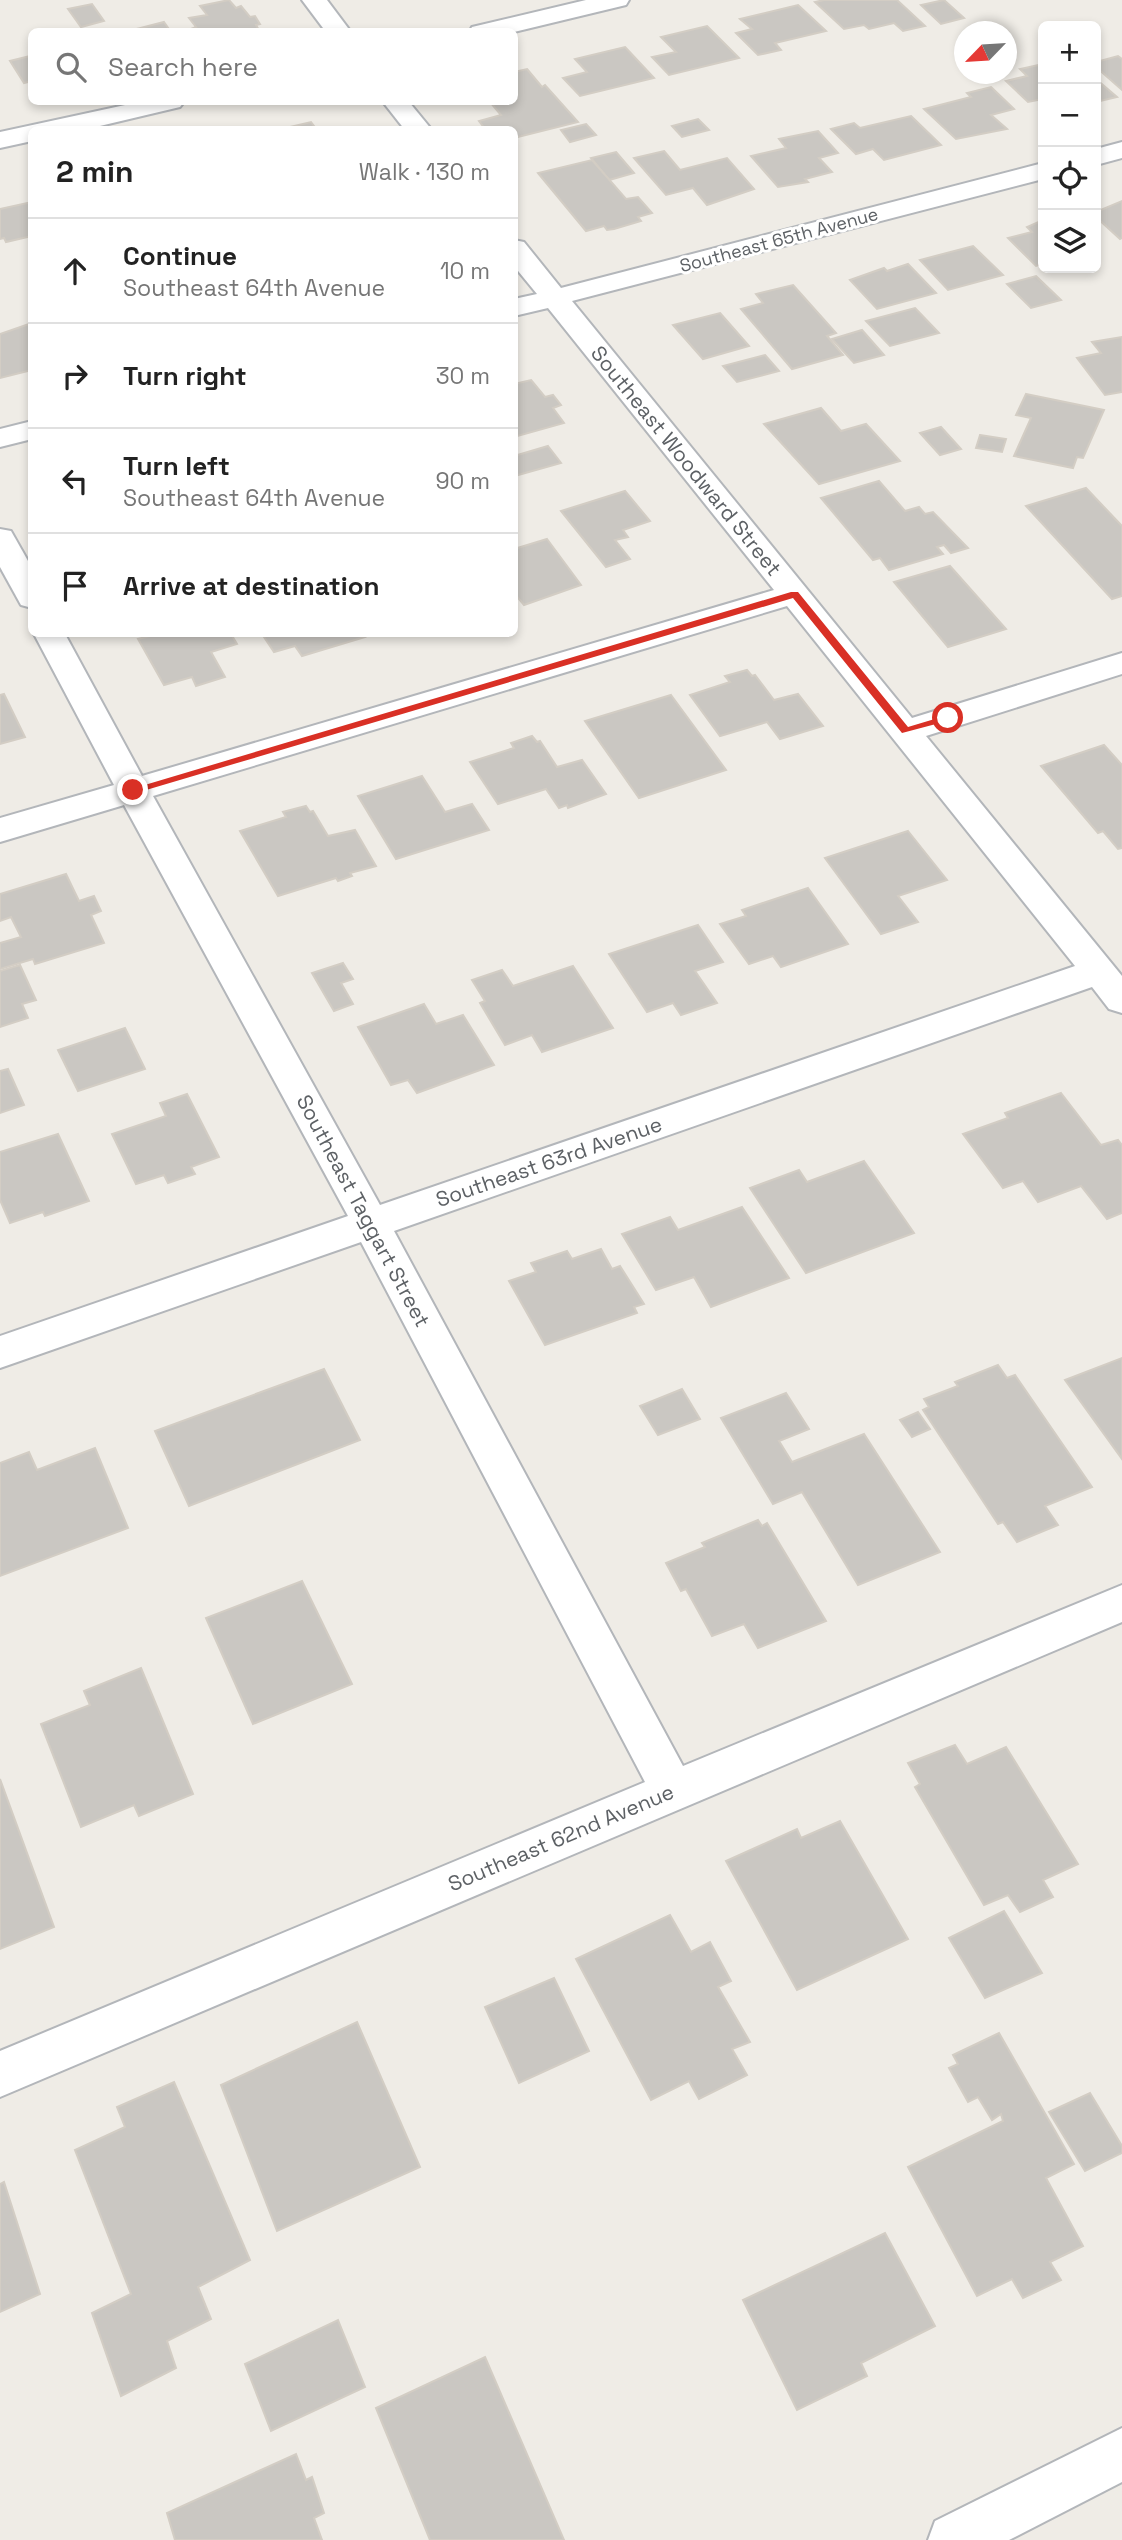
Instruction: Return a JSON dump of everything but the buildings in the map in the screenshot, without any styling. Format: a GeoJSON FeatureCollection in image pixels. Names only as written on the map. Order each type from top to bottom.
{"type":"FeatureCollection","features":[{"type":"Feature","properties":{"kind":"street"},"geometry":{"type":"LineString","coordinates":[[314,0],[337,28]]}},
{"type":"Feature","properties":{"kind":"street"},"geometry":{"type":"LineString","coordinates":[[498,28],[617,0]]}},
{"type":"Feature","properties":{"kind":"street"},"geometry":{"type":"LineString","coordinates":[[64,126],[158,105]]}},
{"type":"Feature","properties":{"kind":"street"},"geometry":{"type":"LineString","coordinates":[[398,105],[416,126]]}},
{"type":"Feature","properties":{"kind":"street"},"geometry":{"type":"LineString","coordinates":[[0,140],[28,134]]}},
{"type":"Feature","properties":{"kind":"street"},"geometry":{"type":"LineString","coordinates":[[1101,156],[1122,150]]}},
{"type":"Feature","properties":{"kind":"street","name":"Southeast 65th Avenue"},"geometry":{"type":"LineString","coordinates":[[518,307],[1038,172]]}},
{"type":"Feature","properties":{"kind":"street","name":"Southeast Woodward Street"},"geometry":{"type":"LineString","coordinates":[[518,253],[1122,1000]]}},
{"type":"Feature","properties":{"kind":"street"},"geometry":{"type":"LineString","coordinates":[[0,438],[28,431]]}},
{"type":"Feature","properties":{"kind":"street"},"geometry":{"type":"LineString","coordinates":[[0,538],[28,590]]}},
{"type":"Feature","properties":{"kind":"street"},"geometry":{"type":"LineString","coordinates":[[0,830],[794,594]]}},
{"type":"Feature","properties":{"kind":"street","name":"Southeast Taggart Street"},"geometry":{"type":"LineString","coordinates":[[52,637],[371,1224],[673,1791]]}},
{"type":"Feature","properties":{"kind":"street"},"geometry":{"type":"LineString","coordinates":[[906,731],[1122,663]]}},
{"type":"Feature","properties":{"kind":"street","name":"Southeast 63rd Avenue"},"geometry":{"type":"LineString","coordinates":[[0,1352],[1099,971]]}},
{"type":"Feature","properties":{"kind":"street","name":"Southeast 62nd Avenue"},"geometry":{"type":"LineString","coordinates":[[0,2074],[1122,1603]]}},
{"type":"Feature","properties":{"kind":"street"},"geometry":{"type":"LineString","coordinates":[[954,2540],[1122,2454]]}},
{"type":"Feature","properties":{"kind":"route"},"geometry":{"type":"LineString","coordinates":[[133,790],[794,594],[906,731],[948,718]]}}]}
